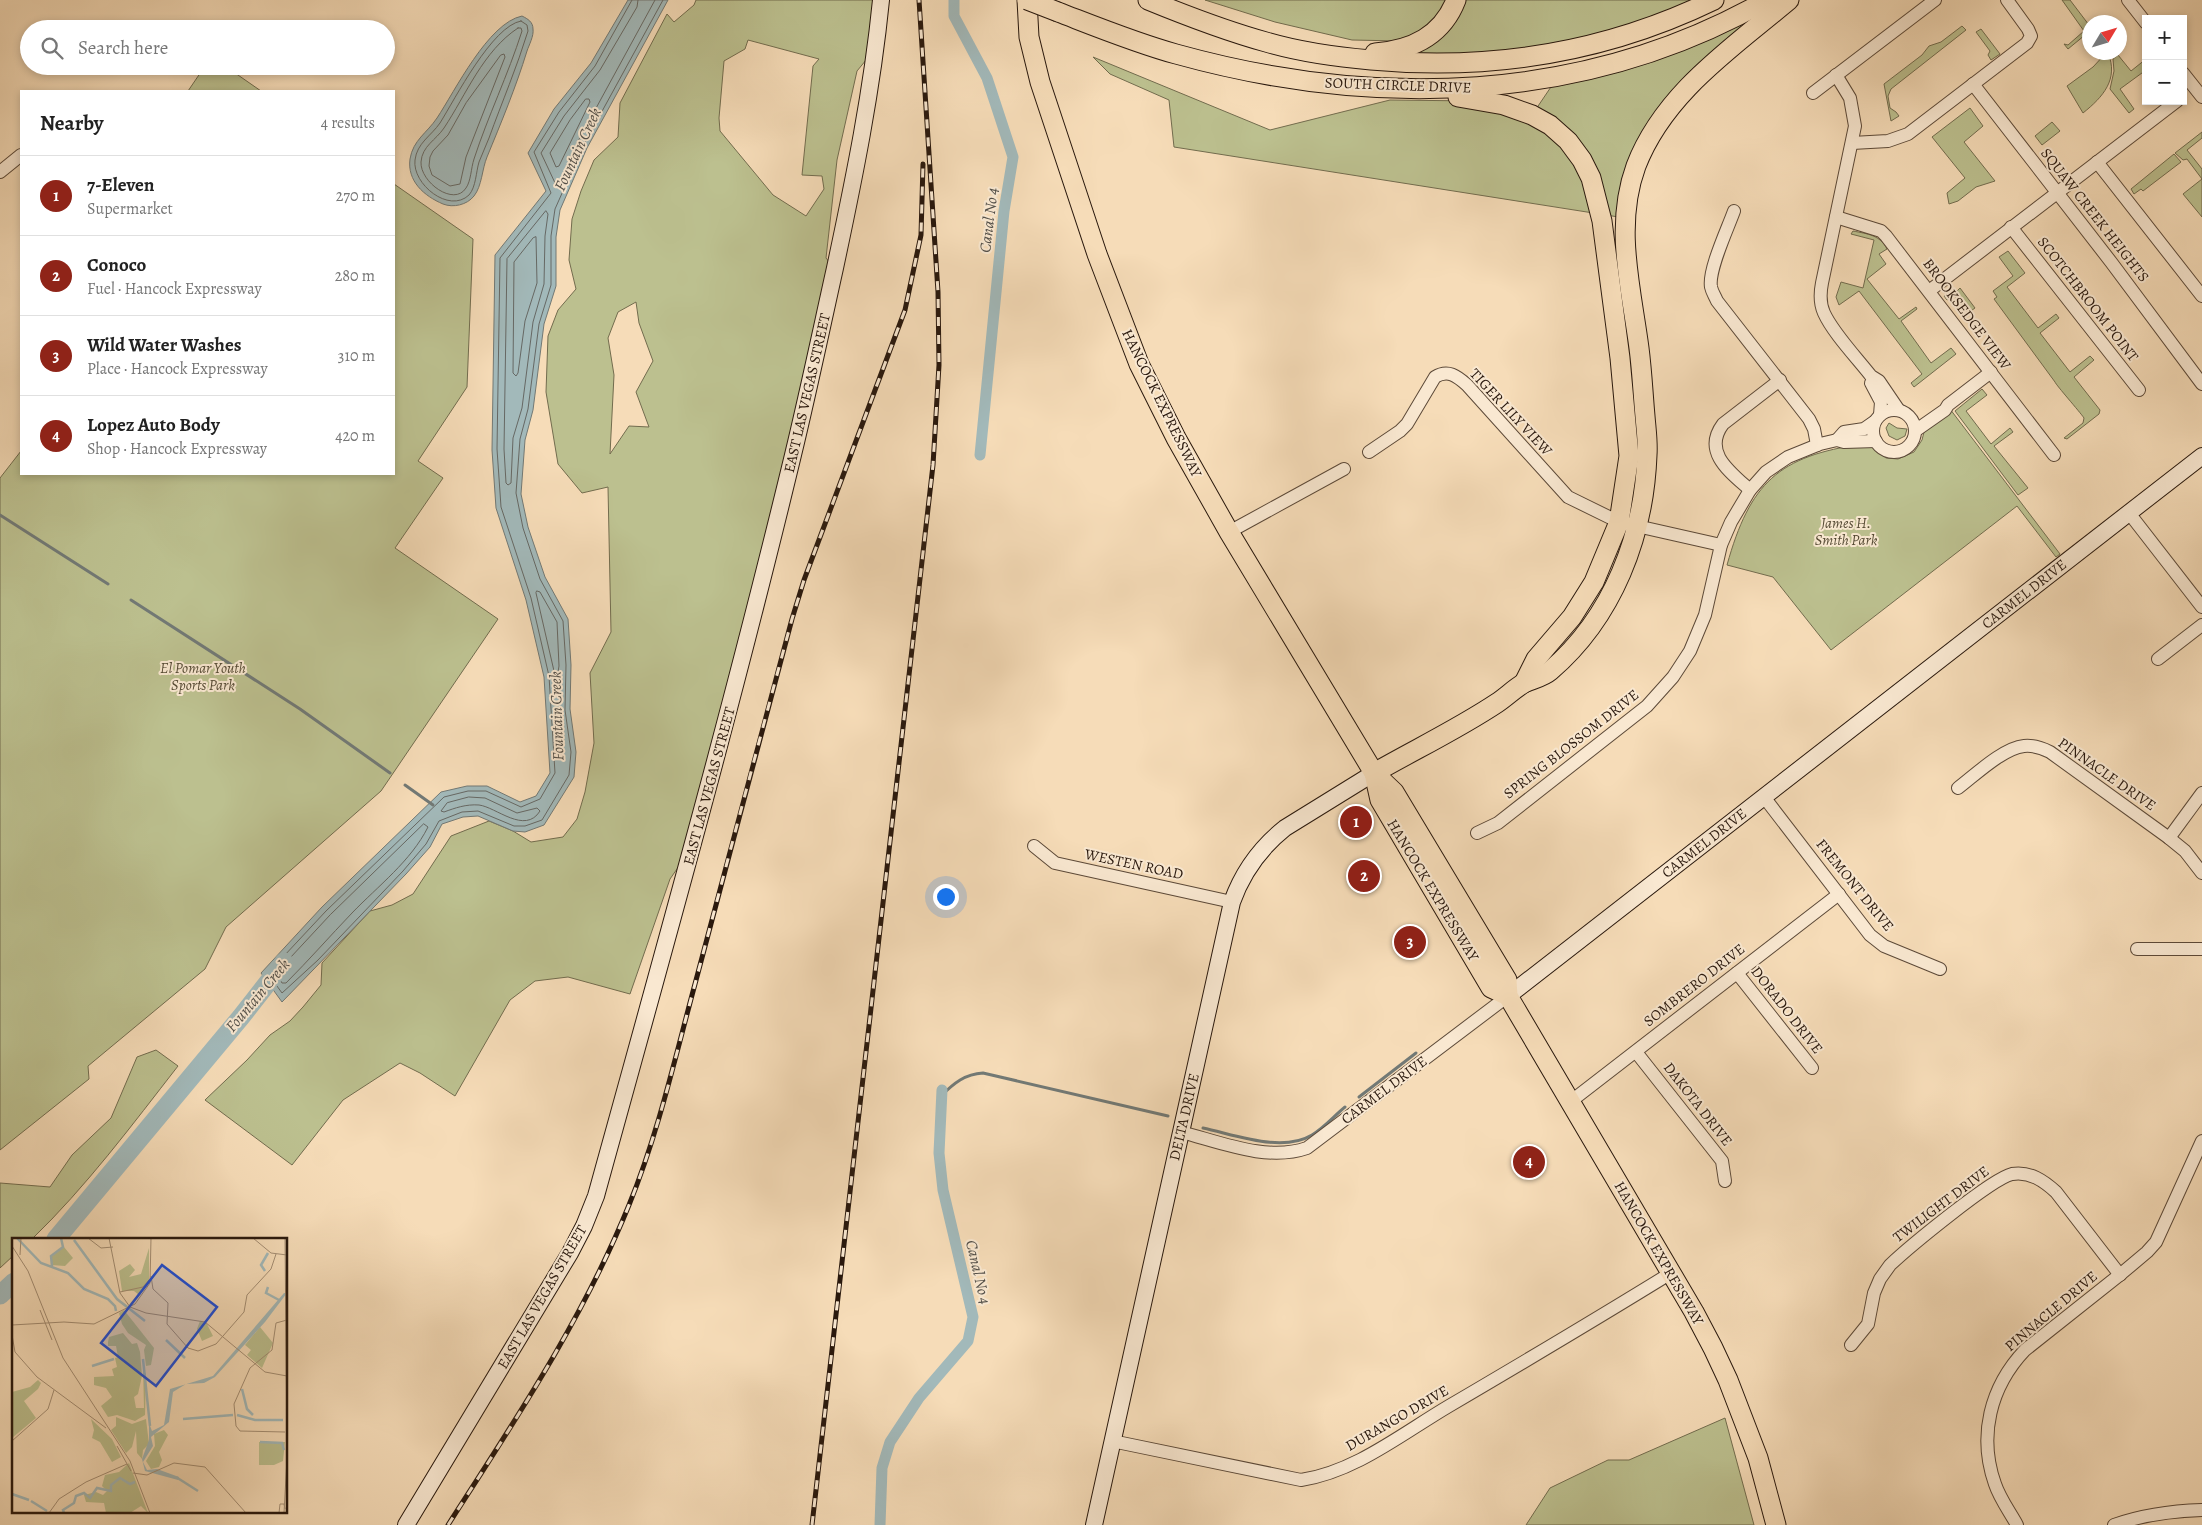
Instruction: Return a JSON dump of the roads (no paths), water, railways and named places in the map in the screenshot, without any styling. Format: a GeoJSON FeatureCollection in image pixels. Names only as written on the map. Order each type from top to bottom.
{"type":"FeatureCollection","features":[{"type":"Feature","properties":{"kind":"main road","name":"SOUTH CIRCLE DRIVE"},"geometry":{"type":"LineString","coordinates":[[1027,0],[1142,44],[1219,66],[1302,81],[1346,86],[1432,89],[1484,88],[1557,78],[1598,69],[1667,47],[1714,27],[1767,0]]}},
{"type":"Feature","properties":{"kind":"main road","name":"HANCOCK EXPRESSWAY"},"geometry":{"type":"LineString","coordinates":[[1027,0],[1029,36],[1040,82],[1116,308],[1139,364],[1176,438],[1229,532],[1374,773],[1380,800],[1426,880],[1491,988],[1508,996],[1694,1312],[1728,1380],[1758,1458],[1776,1525]]}},
{"type":"Feature","properties":{"kind":"main road","name":"SOUTH CIRCLE DRIVE"},"geometry":{"type":"LineString","coordinates":[[1148,0],[1232,32],[1268,43],[1342,57],[1409,64],[1458,64],[1520,59],[1555,53],[1616,39],[1663,22],[1714,0]]}},
{"type":"Feature","properties":{"kind":"main road"},"geometry":{"type":"LineString","coordinates":[[1342,57],[1403,48],[1418,43],[1442,26],[1451,13],[1456,0]]}},
{"type":"Feature","properties":{"kind":"main road"},"geometry":{"type":"LineString","coordinates":[[1374,773],[1496,704],[1524,683],[1548,673],[1598,618],[1611,595],[1622,572],[1638,525],[1645,486],[1648,453],[1643,387],[1624,244],[1627,195],[1637,165],[1656,128],[1686,90],[1722,56],[1790,0]]}},
{"type":"Feature","properties":{"kind":"main road"},"geometry":{"type":"LineString","coordinates":[[1432,89],[1459,98],[1504,105],[1532,115],[1550,125],[1568,141],[1582,160],[1591,178],[1602,221],[1620,358],[1629,456],[1619,522],[1594,582],[1572,617],[1536,659],[1524,683]]}},
{"type":"Feature","properties":{"kind":"main road"},"geometry":{"type":"LineString","coordinates":[[1620,358],[1625,358],[1632,362],[1643,387]]}},
{"type":"Feature","properties":{"kind":"street","name":"EAST LAS VEGAS STREET"},"geometry":{"type":"LineString","coordinates":[[406,1525],[570,1253],[584,1226],[596,1196],[712,775],[776,529],[819,345],[848,208],[867,107],[881,0]]}},
{"type":"Feature","properties":{"kind":"street"},"geometry":{"type":"LineString","coordinates":[[1813,93],[1935,0]]}},
{"type":"Feature","properties":{"kind":"street"},"geometry":{"type":"LineString","coordinates":[[1852,144],[1888,141],[1908,134],[2027,43],[2030,36],[2028,29],[2006,0]]}},
{"type":"Feature","properties":{"kind":"street"},"geometry":{"type":"LineString","coordinates":[[2128,0],[2142,18]]}},
{"type":"Feature","properties":{"kind":"street"},"geometry":{"type":"LineString","coordinates":[[1836,75],[1850,98],[1854,126],[1852,144],[1822,282],[1821,302],[1824,314],[1871,376],[1879,381],[1898,409],[1912,418],[1915,431],[1910,445],[1904,450],[1894,452],[1886,450],[1876,441],[1873,432],[1881,402],[1872,386],[1871,376]]}},
{"type":"Feature","properties":{"kind":"street"},"geometry":{"type":"LineString","coordinates":[[2187,77],[2200,94]]}},
{"type":"Feature","properties":{"kind":"street","name":"SQUAW CREEK HEIGHTS"},"geometry":{"type":"LineString","coordinates":[[1973,84],[2202,384]]}},
{"type":"Feature","properties":{"kind":"street"},"geometry":{"type":"LineString","coordinates":[[2187,96],[2200,94]]}},
{"type":"Feature","properties":{"kind":"street"},"geometry":{"type":"LineString","coordinates":[[1929,291],[2172,105]]}},
{"type":"Feature","properties":{"kind":"street"},"geometry":{"type":"LineString","coordinates":[[0,172],[20,156]]}},
{"type":"Feature","properties":{"kind":"street"},"geometry":{"type":"LineString","coordinates":[[2097,162],[2202,296]]}},
{"type":"Feature","properties":{"kind":"street"},"geometry":{"type":"LineString","coordinates":[[1734,210],[1712,271],[1710,284],[1712,292],[1809,418],[1814,429],[1817,445]]}},
{"type":"Feature","properties":{"kind":"street","name":"BROOKSEDGE VIEW"},"geometry":{"type":"LineString","coordinates":[[1836,217],[1881,231],[1889,239],[2054,455]]}},
{"type":"Feature","properties":{"kind":"street","name":"SCOTCHBROOM POINT"},"geometry":{"type":"LineString","coordinates":[[2011,227],[2139,390]]}},
{"type":"Feature","properties":{"kind":"street"},"geometry":{"type":"LineString","coordinates":[[1915,431],[1991,372]]}},
{"type":"Feature","properties":{"kind":"street","name":"TIGER LILY VIEW"},"geometry":{"type":"LineString","coordinates":[[1369,452],[1404,428],[1435,377],[1442,373],[1450,373],[1467,385],[1561,491],[1568,497],[1619,522]]}},
{"type":"Feature","properties":{"kind":"street"},"geometry":{"type":"LineString","coordinates":[[1750,490],[1731,473],[1720,458],[1715,444],[1717,432],[1723,424],[1780,380]]}},
{"type":"Feature","properties":{"kind":"street"},"geometry":{"type":"LineString","coordinates":[[1912,418],[1948,405]]}},
{"type":"Feature","properties":{"kind":"street"},"geometry":{"type":"LineString","coordinates":[[1877,418],[1888,410],[1898,409]]}},
{"type":"Feature","properties":{"kind":"street","name":"SPRING BLOSSOM DRIVE"},"geometry":{"type":"LineString","coordinates":[[1837,440],[1844,432],[1864,429],[1877,418]]}},
{"type":"Feature","properties":{"kind":"street","name":"SPRING BLOSSOM DRIVE"},"geometry":{"type":"LineString","coordinates":[[1477,833],[1498,823],[1648,706],[1664,688],[1682,665],[1696,639],[1705,615],[1721,545],[1731,522],[1750,490],[1766,472],[1788,457],[1817,445],[1837,440],[1844,442],[1876,441]]}},
{"type":"Feature","properties":{"kind":"street","name":"CARMEL DRIVE"},"geometry":{"type":"LineString","coordinates":[[1181,1132],[1251,1150],[1275,1153],[1294,1152],[1307,1148],[1508,996],[2202,456]]}},
{"type":"Feature","properties":{"kind":"street"},"geometry":{"type":"LineString","coordinates":[[1229,532],[1344,469]]}},
{"type":"Feature","properties":{"kind":"street"},"geometry":{"type":"LineString","coordinates":[[2129,513],[2202,607]]}},
{"type":"Feature","properties":{"kind":"street"},"geometry":{"type":"LineString","coordinates":[[1619,522],[1721,545]]}},
{"type":"Feature","properties":{"kind":"street"},"geometry":{"type":"LineString","coordinates":[[2158,658],[2202,625]]}},
{"type":"Feature","properties":{"kind":"street","name":"PINNACLE DRIVE"},"geometry":{"type":"LineString","coordinates":[[1958,788],[2008,751],[2023,746],[2037,747],[2050,752],[2169,838],[2185,851],[2202,873]]}},
{"type":"Feature","properties":{"kind":"street","name":"DELTA DRIVE"},"geometry":{"type":"LineString","coordinates":[[1094,1525],[1232,902],[1239,882],[1250,863],[1272,838],[1374,773]]}},
{"type":"Feature","properties":{"kind":"street"},"geometry":{"type":"LineString","coordinates":[[2169,838],[2202,793]]}},
{"type":"Feature","properties":{"kind":"street","name":"FREMONT DRIVE"},"geometry":{"type":"LineString","coordinates":[[1764,797],[1870,935],[1884,946],[1940,969]]}},
{"type":"Feature","properties":{"kind":"street","name":"WESTEN ROAD"},"geometry":{"type":"LineString","coordinates":[[1034,846],[1054,863],[1232,902]]}},
{"type":"Feature","properties":{"kind":"street","name":"SOMBRERO DRIVE"},"geometry":{"type":"LineString","coordinates":[[1570,1102],[1838,894]]}},
{"type":"Feature","properties":{"kind":"street"},"geometry":{"type":"LineString","coordinates":[[2137,949],[2202,950]]}},
{"type":"Feature","properties":{"kind":"street","name":"DORADO DRIVE"},"geometry":{"type":"LineString","coordinates":[[1737,973],[1812,1068]]}},
{"type":"Feature","properties":{"kind":"street","name":"DAKOTA DRIVE"},"geometry":{"type":"LineString","coordinates":[[1636,1052],[1722,1161],[1725,1181]]}},
{"type":"Feature","properties":{"kind":"street","name":"PINNACLE DRIVE"},"geometry":{"type":"LineString","coordinates":[[2017,1525],[1996,1486],[1990,1467],[1987,1447],[1988,1422],[1993,1400],[2003,1377],[2025,1350],[2120,1275],[2156,1242],[2202,1140]]}},
{"type":"Feature","properties":{"kind":"street","name":"TWILIGHT DRIVE"},"geometry":{"type":"LineString","coordinates":[[1851,1345],[1868,1324],[1874,1293],[1880,1279],[1890,1265],[1992,1184],[2012,1174],[2033,1176],[2045,1182],[2056,1192],[2120,1275]]}},
{"type":"Feature","properties":{"kind":"street","name":"DURANGO DRIVE"},"geometry":{"type":"LineString","coordinates":[[1112,1441],[1301,1480],[1322,1477],[1336,1472],[1395,1439],[1671,1273]]}},
{"type":"Feature","properties":{"kind":"street"},"geometry":{"type":"LineString","coordinates":[[2114,1525],[2132,1519],[2181,1511],[2202,1510]]}},
{"type":"Feature","properties":{"kind":"water"},"geometry":{"type":"Polygon","coordinates":[[[628,0],[668,0],[587,148],[560,210],[556,237],[556,286],[544,324],[533,410],[525,440],[521,494],[528,527],[545,577],[568,619],[571,665],[570,709],[576,752],[574,777],[544,825],[525,832],[513,831],[478,816],[463,817],[442,824],[430,847],[406,874],[282,1002],[261,973],[322,907],[441,792],[467,786],[487,786],[520,802],[536,796],[550,773],[544,677],[526,600],[496,508],[492,450],[495,255],[546,191],[528,153],[554,109],[591,63],[628,0]]]}},
{"type":"Feature","properties":{"kind":"water"},"geometry":{"type":"Polygon","coordinates":[[[522,16],[532,24],[532,37],[487,157],[477,192],[471,199],[460,205],[451,206],[436,201],[418,187],[411,174],[410,159],[414,147],[437,118],[473,59],[485,44],[509,21],[522,16]]]}},
{"type":"Feature","properties":{"kind":"waterway","name":"Canal No 4"},"geometry":{"type":"LineString","coordinates":[[954,0],[954,16],[987,78],[1013,157],[1004,211],[980,455]]}},
{"type":"Feature","properties":{"kind":"waterway"},"geometry":{"type":"LineString","coordinates":[[0,515],[108,584]]}},
{"type":"Feature","properties":{"kind":"waterway"},"geometry":{"type":"LineString","coordinates":[[131,600],[300,709],[390,773]]}},
{"type":"Feature","properties":{"kind":"waterway"},"geometry":{"type":"LineString","coordinates":[[405,785],[433,805]]}},
{"type":"Feature","properties":{"kind":"waterway","name":"Fountain Creek"},"geometry":{"type":"LineString","coordinates":[[57,1238],[241,1017],[284,962]]}},
{"type":"Feature","properties":{"kind":"waterway"},"geometry":{"type":"LineString","coordinates":[[1359,1097],[1416,1053]]}},
{"type":"Feature","properties":{"kind":"waterway"},"geometry":{"type":"LineString","coordinates":[[941,1096],[960,1080],[971,1075],[983,1073],[1168,1116]]}},
{"type":"Feature","properties":{"kind":"waterway","name":"Canal No 4"},"geometry":{"type":"LineString","coordinates":[[880,1525],[882,1468],[890,1442],[919,1398],[968,1341],[973,1317],[943,1190],[939,1153],[942,1090]]}},
{"type":"Feature","properties":{"kind":"waterway"},"geometry":{"type":"LineString","coordinates":[[1203,1128],[1259,1141],[1287,1142],[1300,1140],[1312,1135],[1345,1107]]}},
{"type":"Feature","properties":{"kind":"waterway","name":"Fountain Creek"},"geometry":{"type":"LineString","coordinates":[[0,1295],[12,1284]]}},
{"type":"Feature","properties":{"kind":"railway"},"geometry":{"type":"LineString","coordinates":[[812,1525],[933,465],[939,365],[938,292],[919,0]]}},
{"type":"Feature","properties":{"kind":"railway"},"geometry":{"type":"LineString","coordinates":[[448,1525],[522,1409],[591,1289],[629,1205],[649,1151],[792,619],[804,580],[905,310],[921,235],[923,164]]}},
{"type":"Feature","properties":{"kind":"place","name":"7-Eleven"},"geometry":{"type":"Point","coordinates":[1356,822]}},
{"type":"Feature","properties":{"kind":"place","name":"Conoco"},"geometry":{"type":"Point","coordinates":[1364,876]}},
{"type":"Feature","properties":{"kind":"place","name":"Wild Water Washes"},"geometry":{"type":"Point","coordinates":[1410,942]}},
{"type":"Feature","properties":{"kind":"place","name":"Lopez Auto Body"},"geometry":{"type":"Point","coordinates":[1529,1162]}},
{"type":"Feature","properties":{"kind":"park label","name":"James H. Smith Park"},"geometry":{"type":"Point","coordinates":[1846,532]}},
{"type":"Feature","properties":{"kind":"park label","name":"El Pomar Youth Sports Park"},"geometry":{"type":"Point","coordinates":[203,676]}}]}
